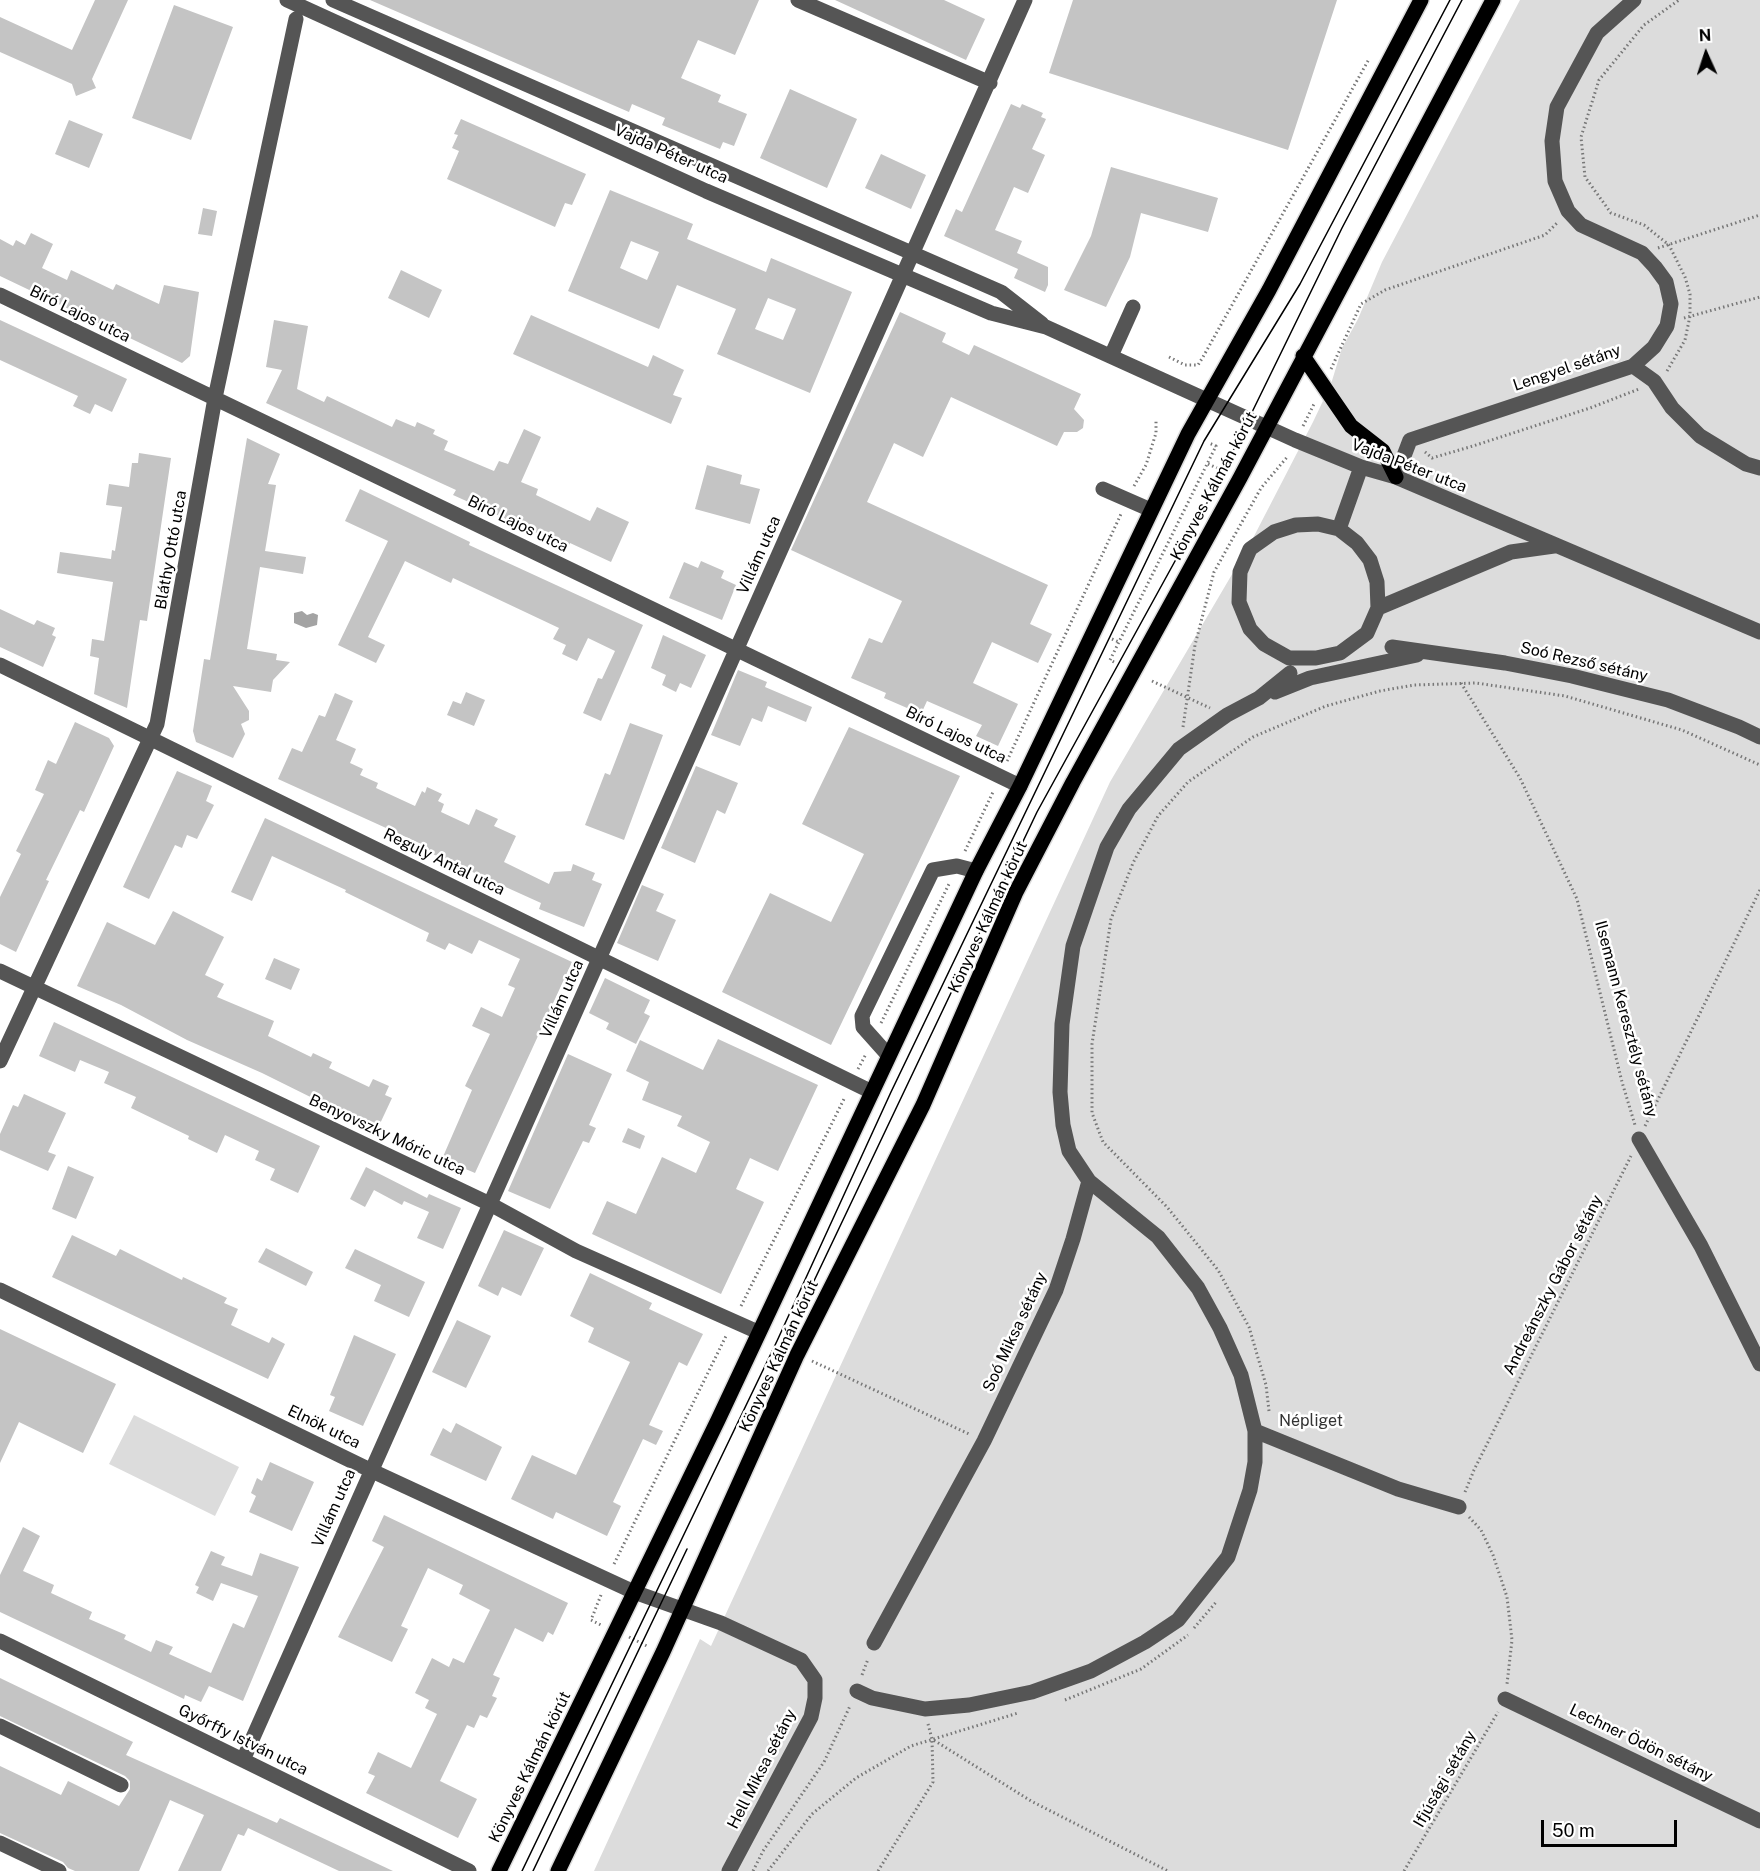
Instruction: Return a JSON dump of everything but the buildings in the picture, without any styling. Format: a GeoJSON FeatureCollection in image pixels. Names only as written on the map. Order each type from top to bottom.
{"type":"FeatureCollection","features":[{"type":"Feature","properties":{"kind":"main road","name":"Könyves Kálmán körút"},"geometry":{"type":"LineString","coordinates":[[499,1871],[976,871],[1020,786],[1151,510],[1207,399],[1269,290],[1421,0]]}},
{"type":"Feature","properties":{"kind":"main road","name":"Könyves Kálmán körút"},"geometry":{"type":"LineString","coordinates":[[558,1871],[681,1611],[797,1355],[923,1105],[1016,892],[1493,0]]}},
{"type":"Feature","properties":{"kind":"main road"},"geometry":{"type":"LineString","coordinates":[[1303,356],[1351,426],[1383,451],[1396,477]]}},
{"type":"Feature","properties":{"kind":"street","name":"Vajda Péter utca"},"geometry":{"type":"LineString","coordinates":[[333,0],[1001,291],[1046,327]]}},
{"type":"Feature","properties":{"kind":"street"},"geometry":{"type":"LineString","coordinates":[[798,0],[990,83]]}},
{"type":"Feature","properties":{"kind":"street","name":"Villám utca"},"geometry":{"type":"LineString","coordinates":[[243,1760],[1025,0]]}},
{"type":"Feature","properties":{"kind":"street"},"geometry":{"type":"LineString","coordinates":[[1634,0],[1597,33],[1557,107],[1552,141],[1554,181],[1568,211],[1581,225],[1642,252],[1666,282],[1671,304],[1667,326]]}},
{"type":"Feature","properties":{"kind":"street","name":"Vajda Péter utca"},"geometry":{"type":"LineString","coordinates":[[295,6],[706,190],[991,313],[1046,327],[1295,440],[1360,467],[1396,477],[1760,633]]}},
{"type":"Feature","properties":{"kind":"street","name":"Bláthy Ottó utca"},"geometry":{"type":"LineString","coordinates":[[0,1060],[157,724],[215,398],[295,6]]}},
{"type":"Feature","properties":{"kind":"street","name":"Bíró Lajos utca"},"geometry":{"type":"LineString","coordinates":[[0,296],[1020,786]]}},
{"type":"Feature","properties":{"kind":"street"},"geometry":{"type":"LineString","coordinates":[[1111,356],[1133,307]]}},
{"type":"Feature","properties":{"kind":"street","name":"Lengyel sétány"},"geometry":{"type":"LineString","coordinates":[[1410,440],[1632,366],[1654,347],[1667,326]]}},
{"type":"Feature","properties":{"kind":"street"},"geometry":{"type":"LineString","coordinates":[[1632,366],[1654,381],[1672,408],[1700,436],[1746,464],[1760,468]]}},
{"type":"Feature","properties":{"kind":"street"},"geometry":{"type":"LineString","coordinates":[[1396,477],[1410,440]]}},
{"type":"Feature","properties":{"kind":"street"},"geometry":{"type":"LineString","coordinates":[[1339,529],[1360,467]]}},
{"type":"Feature","properties":{"kind":"street"},"geometry":{"type":"LineString","coordinates":[[1103,489],[1151,510]]}},
{"type":"Feature","properties":{"kind":"street"},"geometry":{"type":"LineString","coordinates":[[1318,524],[1339,529],[1357,543],[1370,560],[1377,582],[1378,608],[1367,633],[1340,653],[1316,658],[1289,658],[1264,644],[1250,629],[1239,602],[1240,572],[1250,549],[1274,532],[1296,525],[1318,524]]}},
{"type":"Feature","properties":{"kind":"street"},"geometry":{"type":"LineString","coordinates":[[1378,608],[1511,552],[1554,546]]}},
{"type":"Feature","properties":{"kind":"street","name":"Soó Rezső sétány"},"geometry":{"type":"LineString","coordinates":[[1392,647],[1527,667],[1646,695],[1739,727],[1760,737]]}},
{"type":"Feature","properties":{"kind":"street"},"geometry":{"type":"LineString","coordinates":[[857,1691],[872,1698],[925,1709],[969,1705],[1032,1692],[1091,1671],[1145,1642],[1178,1620],[1228,1557],[1250,1490],[1256,1431],[1241,1375],[1220,1328],[1198,1288],[1158,1237],[1089,1181],[1069,1151],[1060,1092],[1062,1024],[1073,946],[1107,847],[1129,809],[1179,749],[1227,715],[1259,698],[1310,678],[1374,662],[1431,653]]}},
{"type":"Feature","properties":{"kind":"street","name":"Reguly Antal utca"},"geometry":{"type":"LineString","coordinates":[[0,665],[149,740],[872,1092]]}},
{"type":"Feature","properties":{"kind":"street"},"geometry":{"type":"LineString","coordinates":[[1259,698],[1290,673]]}},
{"type":"Feature","properties":{"kind":"street"},"geometry":{"type":"LineString","coordinates":[[888,1055],[863,1027],[861,1016],[933,870],[957,866],[976,871]]}},
{"type":"Feature","properties":{"kind":"street","name":"Benyovszky Móric utca"},"geometry":{"type":"LineString","coordinates":[[0,971],[490,1204],[576,1251],[758,1332]]}},
{"type":"Feature","properties":{"kind":"street","name":"Ilsemann Keresztély sétány"},"geometry":{"type":"LineString","coordinates":[[1639,1139],[1701,1246],[1760,1364]]}},
{"type":"Feature","properties":{"kind":"street","name":"Soó Miksa sétány"},"geometry":{"type":"LineString","coordinates":[[874,1643],[984,1441],[1056,1290],[1089,1181]]}},
{"type":"Feature","properties":{"kind":"street","name":"Elnök utca"},"geometry":{"type":"LineString","coordinates":[[0,1290],[370,1470],[634,1592],[681,1611],[721,1623],[801,1660],[815,1680]]}},
{"type":"Feature","properties":{"kind":"street"},"geometry":{"type":"LineString","coordinates":[[1256,1431],[1398,1489],[1459,1507]]}},
{"type":"Feature","properties":{"kind":"street","name":"Győrffy István utca"},"geometry":{"type":"LineString","coordinates":[[0,1641],[469,1871]]}},
{"type":"Feature","properties":{"kind":"street","name":"Hell Miksa sétány"},"geometry":{"type":"LineString","coordinates":[[729,1871],[811,1717],[815,1698],[815,1680]]}},
{"type":"Feature","properties":{"kind":"street","name":"Lechner Ödön sétány"},"geometry":{"type":"LineString","coordinates":[[1506,1699],[1760,1821]]}},
{"type":"Feature","properties":{"kind":"street"},"geometry":{"type":"LineString","coordinates":[[0,1726],[121,1785]]}},
{"type":"Feature","properties":{"kind":"street"},"geometry":{"type":"LineString","coordinates":[[0,1843],[59,1871]]}},
{"type":"Feature","properties":{"kind":"path"},"geometry":{"type":"LineString","coordinates":[[1410,440],[1432,458],[1629,394],[1654,381],[1668,370],[1685,340],[1690,316],[1690,294],[1685,277],[1669,245],[1644,225],[1611,213],[1585,177],[1581,137],[1599,80],[1644,25],[1679,0]]}},
{"type":"Feature","properties":{"kind":"path"},"geometry":{"type":"LineString","coordinates":[[1169,357],[1185,365],[1197,365],[1203,357],[1374,51]]}},
{"type":"Feature","properties":{"kind":"path"},"geometry":{"type":"LineString","coordinates":[[1179,749],[1195,645],[1214,572],[1261,488],[1289,454],[1361,304],[1385,290],[1545,236],[1568,211]]}},
{"type":"Feature","properties":{"kind":"path"},"geometry":{"type":"LineString","coordinates":[[1642,252],[1760,215]]}},
{"type":"Feature","properties":{"kind":"path"},"geometry":{"type":"LineString","coordinates":[[1667,326],[1690,316],[1760,297]]}},
{"type":"Feature","properties":{"kind":"path"},"geometry":{"type":"LineString","coordinates":[[1114,662],[1110,660],[1216,446],[1209,443]]}},
{"type":"Feature","properties":{"kind":"path"},"geometry":{"type":"LineString","coordinates":[[1208,464],[1217,468]]}},
{"type":"Feature","properties":{"kind":"path"},"geometry":{"type":"LineString","coordinates":[[1112,639],[1119,642]]}},
{"type":"Feature","properties":{"kind":"path"},"geometry":{"type":"LineString","coordinates":[[1152,681],[1188,700],[1227,715]]}},
{"type":"Feature","properties":{"kind":"path"},"geometry":{"type":"LineString","coordinates":[[1092,1113],[1092,1044],[1111,919],[1132,863],[1158,816],[1188,782],[1226,753],[1253,737],[1291,720],[1380,691],[1414,685],[1460,682],[1565,696],[1682,730],[1760,765]]}},
{"type":"Feature","properties":{"kind":"path","name":"Ilsemann Keresztély sétány"},"geometry":{"type":"LineString","coordinates":[[1460,682],[1520,778],[1577,899],[1622,1082],[1639,1139]]}},
{"type":"Feature","properties":{"kind":"path","name":"Andreánszky Gábor sétány"},"geometry":{"type":"LineString","coordinates":[[1459,1507],[1474,1470],[1760,890]]}},
{"type":"Feature","properties":{"kind":"path"},"geometry":{"type":"LineString","coordinates":[[797,1355],[984,1441]]}},
{"type":"Feature","properties":{"kind":"path"},"geometry":{"type":"LineString","coordinates":[[1459,1507],[1481,1530],[1493,1555],[1507,1597],[1512,1640],[1506,1699]]}},
{"type":"Feature","properties":{"kind":"path"},"geometry":{"type":"LineString","coordinates":[[753,1871],[763,1851],[824,1762],[857,1691],[874,1643]]}},
{"type":"Feature","properties":{"kind":"path"},"geometry":{"type":"LineString","coordinates":[[1058,1702],[1080,1695]]}},
{"type":"Feature","properties":{"kind":"path","name":"Ifjúsági sétány"},"geometry":{"type":"LineString","coordinates":[[1404,1871],[1506,1699]]}},
{"type":"Feature","properties":{"kind":"path"},"geometry":{"type":"LineString","coordinates":[[878,1871],[933,1782],[932,1739],[925,1709]]}},
{"type":"Feature","properties":{"kind":"path"},"geometry":{"type":"LineString","coordinates":[[768,1871],[812,1814],[856,1778],[911,1746],[1024,1712]]}},
{"type":"Feature","properties":{"kind":"path"},"geometry":{"type":"LineString","coordinates":[[932,1739],[1031,1801],[1168,1871]]}},
{"type":"Feature","properties":{"kind":"green space","name":"Népliget"},"geometry":{"type":"Polygon","coordinates":[[[1520,0],[1760,0],[1760,1871],[594,1871],[700,1639],[711,1646],[1110,782],[1251,542],[1331,384],[1342,348],[1358,319],[1382,262],[1520,0]]]}},
{"type":"Feature","properties":{"kind":"green space"},"geometry":{"type":"Polygon","coordinates":[[[134,1415],[239,1467],[215,1516],[109,1464],[134,1415]]]}},
{"type":"Feature","properties":{"kind":"shaded area"},"geometry":{"type":"Polygon","coordinates":[[[302,611],[307,615],[313,613],[318,615],[317,625],[306,628],[294,623],[294,613],[302,611]]]}},
{"type":"Feature","properties":{"kind":"tram line"},"geometry":{"type":"LineString","coordinates":[[522,1871],[777,1341],[891,1092],[1204,441],[1300,284],[1450,0]]}},
{"type":"Feature","properties":{"kind":"tram line"},"geometry":{"type":"LineString","coordinates":[[813,1283],[1037,812],[1213,492],[1342,228],[1462,0]]}},
{"type":"Feature","properties":{"kind":"tram line"},"geometry":{"type":"LineString","coordinates":[[533,1871],[687,1549]]}}]}
